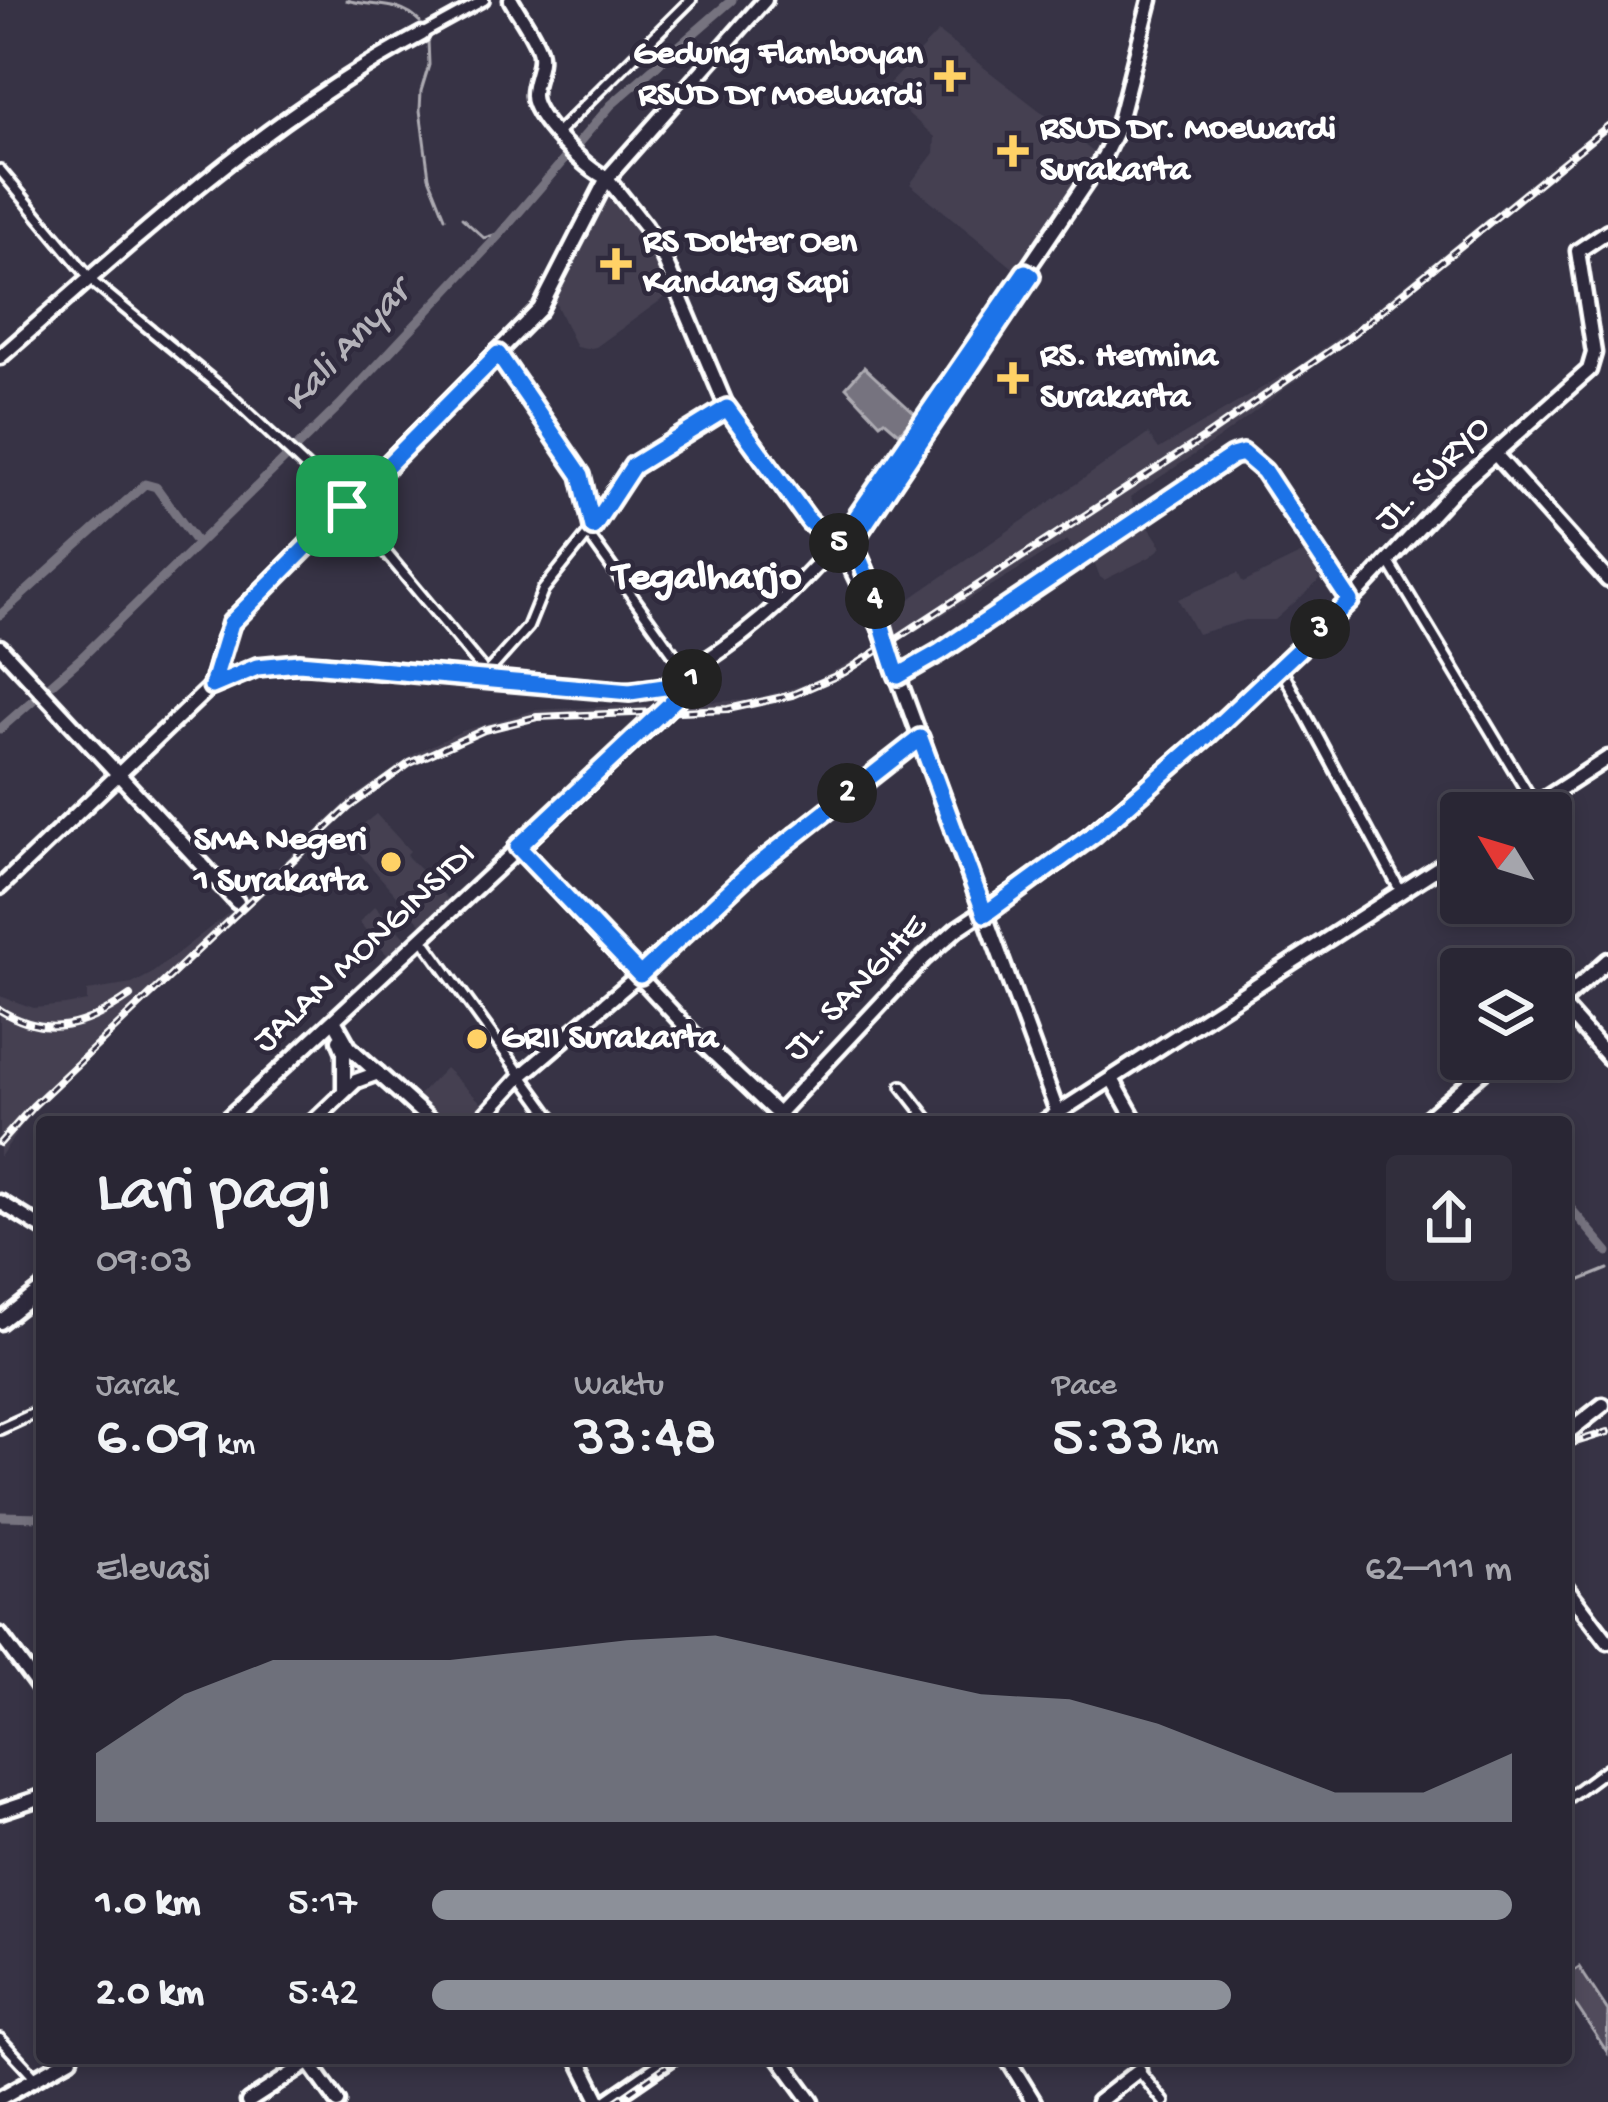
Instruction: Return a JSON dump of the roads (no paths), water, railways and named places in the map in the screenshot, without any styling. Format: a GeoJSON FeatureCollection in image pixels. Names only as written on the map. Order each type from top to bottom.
{"type":"FeatureCollection","features":[{"type":"Feature","properties":{"kind":"main road"},"geometry":{"type":"LineString","coordinates":[[512,0],[540,51],[533,99],[645,226],[662,254],[727,408],[809,521],[844,544],[899,675],[1058,1116]]}},
{"type":"Feature","properties":{"kind":"main road"},"geometry":{"type":"LineString","coordinates":[[212,686],[231,623],[550,296],[603,175],[765,0]]}},
{"type":"Feature","properties":{"kind":"main road"},"geometry":{"type":"LineString","coordinates":[[0,887],[212,686],[257,667],[299,663],[621,691],[663,687],[697,672],[844,544],[1026,273],[1112,159],[1122,135],[1153,0]]}},
{"type":"Feature","properties":{"kind":"main road"},"geometry":{"type":"LineString","coordinates":[[0,357],[314,96],[422,34]]}},
{"type":"Feature","properties":{"kind":"main road","name":"JL. SURYO"},"geometry":{"type":"LineString","coordinates":[[985,914],[1093,835],[1280,667],[1412,539],[1455,489],[1592,365],[1579,251],[1608,231]]}},
{"type":"Feature","properties":{"kind":"main road"},"geometry":{"type":"LineString","coordinates":[[1495,454],[1608,580]]}},
{"type":"Feature","properties":{"kind":"main road"},"geometry":{"type":"LineString","coordinates":[[0,647],[237,902]]}},
{"type":"Feature","properties":{"kind":"main road","name":"JALAN MONGINSIDI"},"geometry":{"type":"LineString","coordinates":[[231,1116],[654,722],[697,672]]}},
{"type":"Feature","properties":{"kind":"main road"},"geometry":{"type":"LineString","coordinates":[[484,1116],[522,1075],[640,975],[753,869],[920,738]]}},
{"type":"Feature","properties":{"kind":"main road"},"geometry":{"type":"LineString","coordinates":[[104,760],[121,761],[139,754]]}},
{"type":"Feature","properties":{"kind":"main road"},"geometry":{"type":"LineString","coordinates":[[1555,792],[1608,758]]}},
{"type":"Feature","properties":{"kind":"main road"},"geometry":{"type":"LineString","coordinates":[[518,847],[688,1029],[780,1116]]}},
{"type":"Feature","properties":{"kind":"main road"},"geometry":{"type":"LineString","coordinates":[[1062,1116],[1440,867]]}},
{"type":"Feature","properties":{"kind":"main road","name":"JL. SANGIHE"},"geometry":{"type":"LineString","coordinates":[[784,1116],[923,958],[985,914]]}},
{"type":"Feature","properties":{"kind":"main road"},"geometry":{"type":"LineString","coordinates":[[1572,993],[1608,960]]}},
{"type":"Feature","properties":{"kind":"main road"},"geometry":{"type":"LineString","coordinates":[[1572,1022],[1608,1057]]}},
{"type":"Feature","properties":{"kind":"main road"},"geometry":{"type":"LineString","coordinates":[[333,1024],[346,1048],[425,1116]]}},
{"type":"Feature","properties":{"kind":"main road"},"geometry":{"type":"LineString","coordinates":[[344,1091],[346,1048]]}},
{"type":"Feature","properties":{"kind":"main road"},"geometry":{"type":"LineString","coordinates":[[319,1116],[356,1081],[378,1073]]}},
{"type":"Feature","properties":{"kind":"main road"},"geometry":{"type":"LineString","coordinates":[[1112,1079],[1133,1116]]}},
{"type":"Feature","properties":{"kind":"main road"},"geometry":{"type":"LineString","coordinates":[[1430,1116],[1472,1080]]}},
{"type":"Feature","properties":{"kind":"main road"},"geometry":{"type":"LineString","coordinates":[[0,1200],[36,1221]]}},
{"type":"Feature","properties":{"kind":"main road"},"geometry":{"type":"LineString","coordinates":[[0,1322],[36,1294]]}},
{"type":"Feature","properties":{"kind":"main road"},"geometry":{"type":"LineString","coordinates":[[1572,1429],[1606,1403]]}},
{"type":"Feature","properties":{"kind":"main road"},"geometry":{"type":"LineString","coordinates":[[1572,1595],[1608,1642]]}},
{"type":"Feature","properties":{"kind":"main road"},"geometry":{"type":"LineString","coordinates":[[0,1635],[36,1684]]}},
{"type":"Feature","properties":{"kind":"main road"},"geometry":{"type":"LineString","coordinates":[[0,1810],[36,1799]]}},
{"type":"Feature","properties":{"kind":"main road"},"geometry":{"type":"LineString","coordinates":[[0,2098],[60,2064]]}},
{"type":"Feature","properties":{"kind":"main road"},"geometry":{"type":"LineString","coordinates":[[248,2102],[305,2064]]}},
{"type":"Feature","properties":{"kind":"main road"},"geometry":{"type":"LineString","coordinates":[[314,2064],[338,2102]]}},
{"type":"Feature","properties":{"kind":"main road"},"geometry":{"type":"LineString","coordinates":[[581,2064],[603,2102],[662,2064]]}},
{"type":"Feature","properties":{"kind":"main road"},"geometry":{"type":"LineString","coordinates":[[784,2064],[812,2102]]}},
{"type":"Feature","properties":{"kind":"main road"},"geometry":{"type":"LineString","coordinates":[[1015,2064],[1037,2102]]}},
{"type":"Feature","properties":{"kind":"main road"},"geometry":{"type":"LineString","coordinates":[[1098,2102],[1138,2069]]}},
{"type":"Feature","properties":{"kind":"street"},"geometry":{"type":"LineString","coordinates":[[422,34],[484,0]]}},
{"type":"Feature","properties":{"kind":"street"},"geometry":{"type":"LineString","coordinates":[[558,132],[691,0]]}},
{"type":"Feature","properties":{"kind":"street"},"geometry":{"type":"LineString","coordinates":[[0,170],[90,279],[265,428],[347,506],[485,677],[528,627],[544,590],[591,531],[633,466],[727,408]]}},
{"type":"Feature","properties":{"kind":"street"},"geometry":{"type":"LineString","coordinates":[[498,354],[581,475],[591,531],[697,672]]}},
{"type":"Feature","properties":{"kind":"street"},"geometry":{"type":"LineString","coordinates":[[899,675],[1232,456],[1247,454],[1264,471],[1350,601]]}},
{"type":"Feature","properties":{"kind":"street"},"geometry":{"type":"LineString","coordinates":[[1389,562],[1520,792]]}},
{"type":"Feature","properties":{"kind":"street"},"geometry":{"type":"LineString","coordinates":[[1280,667],[1401,892]]}},
{"type":"Feature","properties":{"kind":"street"},"geometry":{"type":"LineString","coordinates":[[422,938],[551,1116]]}},
{"type":"Feature","properties":{"kind":"street"},"geometry":{"type":"LineString","coordinates":[[902,1085],[925,1116]]}},
{"type":"Feature","properties":{"kind":"street"},"geometry":{"type":"LineString","coordinates":[[0,1429],[36,1413]]}},
{"type":"Feature","properties":{"kind":"street"},"geometry":{"type":"LineString","coordinates":[[1572,1795],[1608,1768]]}},
{"type":"Feature","properties":{"kind":"street"},"geometry":{"type":"LineString","coordinates":[[0,2039],[36,2078]]}},
{"type":"Feature","properties":{"kind":"street"},"geometry":{"type":"LineString","coordinates":[[1138,2069],[1164,2102]]}},
{"type":"Feature","properties":{"kind":"waterway"},"geometry":{"type":"LineString","coordinates":[[346,0],[394,7],[420,22]]}},
{"type":"Feature","properties":{"kind":"waterway","name":"Kali Anyar"},"geometry":{"type":"LineString","coordinates":[[0,729],[80,659],[340,405],[501,233],[611,105],[732,0]]}},
{"type":"Feature","properties":{"kind":"waterway"},"geometry":{"type":"LineString","coordinates":[[428,40],[429,65],[420,110],[429,177],[445,217]]}},
{"type":"Feature","properties":{"kind":"waterway"},"geometry":{"type":"LineString","coordinates":[[462,218],[484,238],[501,233]]}},
{"type":"Feature","properties":{"kind":"waterway"},"geometry":{"type":"LineString","coordinates":[[0,615],[145,484],[156,487],[197,543]]}},
{"type":"Feature","properties":{"kind":"waterway"},"geometry":{"type":"LineString","coordinates":[[1572,1210],[1608,1252]]}},
{"type":"Feature","properties":{"kind":"waterway"},"geometry":{"type":"LineString","coordinates":[[1572,1284],[1608,1269]]}},
{"type":"Feature","properties":{"kind":"waterway"},"geometry":{"type":"LineString","coordinates":[[0,1516],[36,1517]]}},
{"type":"Feature","properties":{"kind":"railway"},"geometry":{"type":"LineString","coordinates":[[0,1143],[33,1106],[349,807],[410,763],[484,730],[537,717],[728,709],[792,695],[845,672],[1345,340],[1608,126]]}},
{"type":"Feature","properties":{"kind":"railway"},"geometry":{"type":"LineString","coordinates":[[0,1010],[35,1025],[67,1026],[130,996]]}},
{"type":"Feature","properties":{"kind":"railway"},"geometry":{"type":"LineString","coordinates":[[1572,1443],[1608,1432]]}},
{"type":"Feature","properties":{"kind":"railway"},"geometry":{"type":"LineString","coordinates":[[615,2102],[669,2064]]}},
{"type":"Feature","properties":{"kind":"place","name":"Gedung Flamboyan RSUD Dr Moewardi"},"geometry":{"type":"Point","coordinates":[950,76]}},
{"type":"Feature","properties":{"kind":"place","name":"RSUD Dr. Moewardi Surakarta"},"geometry":{"type":"Point","coordinates":[1013,151]}},
{"type":"Feature","properties":{"kind":"place","name":"RS Dokter Oen Kandang Sapi"},"geometry":{"type":"Point","coordinates":[616,264]}},
{"type":"Feature","properties":{"kind":"place","name":"RS. Hermina Surakarta"},"geometry":{"type":"Point","coordinates":[1013,378]}},
{"type":"Feature","properties":{"kind":"place","name":"SMA Negeri 1 Surakarta"},"geometry":{"type":"Point","coordinates":[391,862]}},
{"type":"Feature","properties":{"kind":"place","name":"GRII Surakarta"},"geometry":{"type":"Point","coordinates":[477,1039]}},
{"type":"Feature","properties":{"kind":"district","name":"Tegalharjo"},"geometry":{"type":"Point","coordinates":[707,579]}}]}
